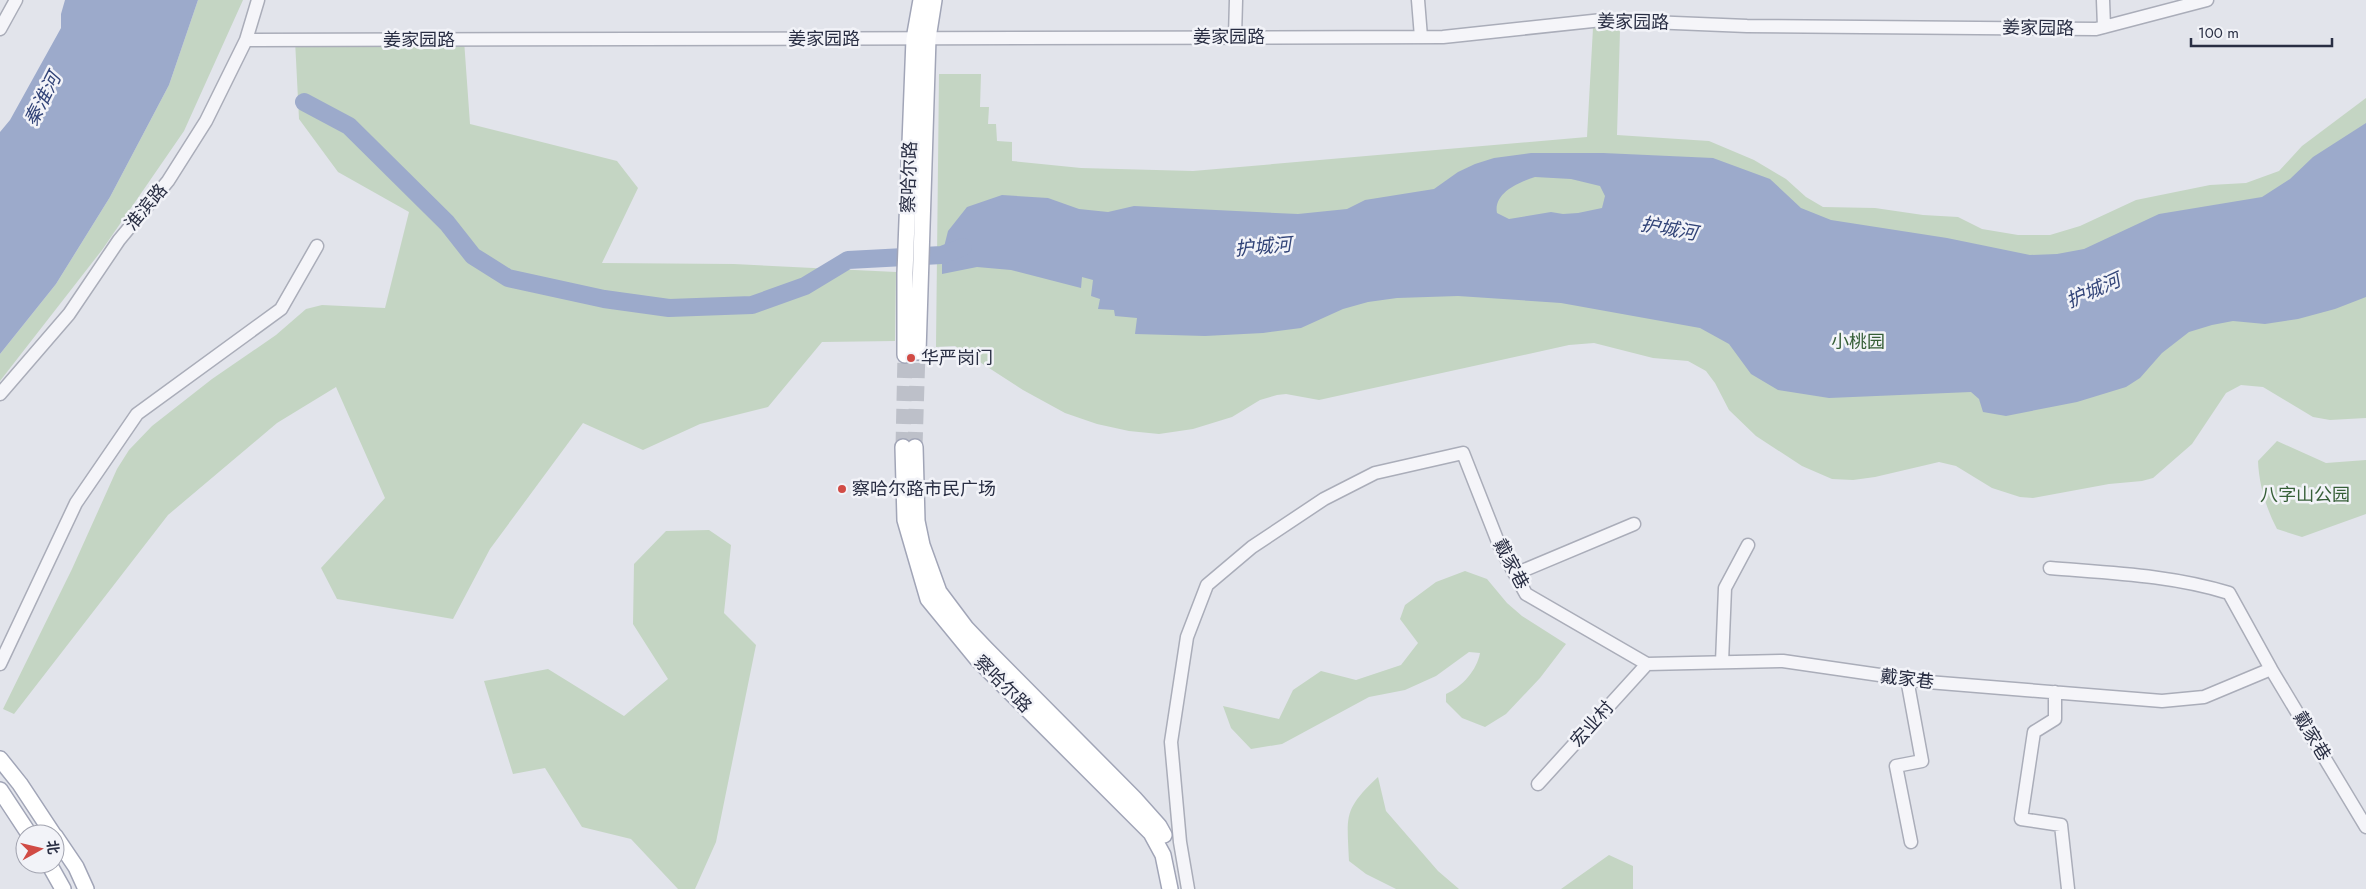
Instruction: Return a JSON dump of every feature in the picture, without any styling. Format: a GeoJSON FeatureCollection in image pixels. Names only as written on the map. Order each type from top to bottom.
{"type":"FeatureCollection","features":[{"type":"Feature","properties":{"kind":"main road","name":"察哈尔路"},"geometry":{"type":"LineString","coordinates":[[912,353],[912,274],[921,0]]}},
{"type":"Feature","properties":{"kind":"main road","name":"察哈尔路"},"geometry":{"type":"LineString","coordinates":[[921,39],[934,0]]}},
{"type":"Feature","properties":{"kind":"main road","name":"察哈尔路"},"geometry":{"type":"LineString","coordinates":[[1170,889],[1163,855],[1151,833],[978,660],[928,599],[905,520],[902,475],[909,447],[917,521],[922,545],[939,592],[966,628],[1134,798],[1159,826],[1175,863],[1179,889]]}},
{"type":"Feature","properties":{"kind":"main road"},"geometry":{"type":"LineString","coordinates":[[0,759],[20,784],[47,824]]}},
{"type":"Feature","properties":{"kind":"main road"},"geometry":{"type":"LineString","coordinates":[[0,790],[22,824]]}},
{"type":"Feature","properties":{"kind":"main road"},"geometry":{"type":"LineString","coordinates":[[65,851],[76,867],[86,889]]}},
{"type":"Feature","properties":{"kind":"main road"},"geometry":{"type":"LineString","coordinates":[[55,874],[63,889]]}},
{"type":"Feature","properties":{"kind":"street"},"geometry":{"type":"LineString","coordinates":[[0,29],[16,0]]}},
{"type":"Feature","properties":{"kind":"street","name":"淮滨路"},"geometry":{"type":"LineString","coordinates":[[0,394],[69,314],[119,240],[168,181],[206,121],[246,40],[258,0]]}},
{"type":"Feature","properties":{"kind":"street"},"geometry":{"type":"LineString","coordinates":[[1235,37],[1236,0]]}},
{"type":"Feature","properties":{"kind":"street"},"geometry":{"type":"LineString","coordinates":[[1418,0],[1421,37]]}},
{"type":"Feature","properties":{"kind":"street"},"geometry":{"type":"LineString","coordinates":[[2103,0],[2104,27]]}},
{"type":"Feature","properties":{"kind":"street","name":"姜家园路"},"geometry":{"type":"LineString","coordinates":[[246,40],[1443,37],[1602,20],[1747,26],[2096,29],[2207,0]]}},
{"type":"Feature","properties":{"kind":"street"},"geometry":{"type":"LineString","coordinates":[[0,664],[76,503],[137,414],[281,309],[317,246]]}},
{"type":"Feature","properties":{"kind":"street","name":"戴家巷"},"geometry":{"type":"LineString","coordinates":[[1188,889],[1180,842],[1171,742],[1187,637],[1207,585],[1252,547],[1333,495],[1375,473],[1463,453],[1500,547],[1526,594],[1647,664],[1783,662],[1908,679],[2162,701],[2204,697],[2271,669],[2366,827]]}},
{"type":"Feature","properties":{"kind":"street"},"geometry":{"type":"LineString","coordinates":[[1515,574],[1634,524]]}},
{"type":"Feature","properties":{"kind":"street"},"geometry":{"type":"LineString","coordinates":[[1722,662],[1725,588],[1748,545]]}},
{"type":"Feature","properties":{"kind":"street"},"geometry":{"type":"LineString","coordinates":[[2050,568],[2146,576],[2200,584],[2229,593],[2271,669]]}},
{"type":"Feature","properties":{"kind":"street","name":"宏业村"},"geometry":{"type":"LineString","coordinates":[[1538,784],[1647,664]]}},
{"type":"Feature","properties":{"kind":"street"},"geometry":{"type":"LineString","coordinates":[[1908,679],[1922,761],[1896,766],[1912,842]]}},
{"type":"Feature","properties":{"kind":"street"},"geometry":{"type":"LineString","coordinates":[[2054,692],[2055,719],[2034,732],[2021,819],[2061,825],[2068,889]]}},
{"type":"Feature","properties":{"kind":"green space"},"geometry":{"type":"Polygon","coordinates":[[[198,0],[243,0],[184,131],[102,250],[0,381],[0,354],[56,284],[110,197],[169,85],[198,0]]]}},
{"type":"Feature","properties":{"kind":"green space","name":"小桃园"},"geometry":{"type":"Polygon","coordinates":[[[1593,28],[1620,30],[1617,135],[1709,141],[1754,160],[1786,179],[1806,197],[1823,207],[1875,208],[1923,215],[1958,217],[1982,229],[2018,235],[2050,235],[2080,226],[2136,200],[2210,185],[2246,183],[2279,171],[2302,146],[2366,98],[2366,418],[2330,420],[2313,417],[2263,387],[2241,385],[2226,393],[2192,444],[2153,478],[2033,498],[2020,497],[1992,488],[1956,466],[1939,462],[1875,477],[1853,480],[1832,479],[1802,466],[1756,436],[1729,410],[1715,383],[1706,371],[1688,361],[1653,358],[1594,343],[1569,345],[1319,400],[1286,394],[1277,395],[1260,400],[1232,417],[1193,429],[1159,434],[1129,431],[1097,424],[1065,413],[1023,390],[955,346],[936,347],[939,74],[981,74],[980,107],[989,107],[988,124],[996,124],[997,141],[1012,142],[1012,161],[1081,168],[1193,171],[1587,137],[1593,28]]]}},
{"type":"Feature","properties":{"kind":"green space"},"geometry":{"type":"Polygon","coordinates":[[[295,40],[464,40],[470,124],[617,161],[638,188],[602,263],[734,264],[896,272],[895,341],[822,342],[768,407],[700,424],[643,450],[583,423],[490,549],[453,619],[337,599],[321,568],[385,498],[336,387],[277,423],[168,515],[14,714],[3,709],[72,569],[117,469],[129,450],[152,426],[212,379],[276,335],[306,309],[322,305],[385,308],[409,212],[338,172],[299,119],[295,40]]]}},
{"type":"Feature","properties":{"kind":"green space","name":"八字山公园"},"geometry":{"type":"Polygon","coordinates":[[[2277,441],[2326,463],[2366,460],[2366,514],[2302,537],[2277,529],[2264,496],[2258,461],[2277,441]]]}},
{"type":"Feature","properties":{"kind":"green space"},"geometry":{"type":"Polygon","coordinates":[[[709,530],[731,545],[724,613],[756,645],[716,842],[695,889],[678,889],[631,839],[582,827],[545,768],[513,774],[484,681],[548,669],[624,716],[668,679],[633,624],[634,564],[666,531],[709,530]]]}},
{"type":"Feature","properties":{"kind":"green space"},"geometry":{"type":"Polygon","coordinates":[[[1465,571],[1487,579],[1507,603],[1522,616],[1566,644],[1540,678],[1506,714],[1485,727],[1462,718],[1446,702],[1446,694],[1458,687],[1476,666],[1480,653],[1469,652],[1436,676],[1405,690],[1369,697],[1282,744],[1251,749],[1231,728],[1223,706],[1279,719],[1293,690],[1321,671],[1356,680],[1401,665],[1418,643],[1400,619],[1405,605],[1436,582],[1465,571]]]}},
{"type":"Feature","properties":{"kind":"green space"},"geometry":{"type":"Polygon","coordinates":[[[1378,777],[1386,811],[1438,871],[1459,889],[1396,889],[1366,874],[1349,861],[1348,823],[1350,814],[1358,798],[1378,777]]]}},
{"type":"Feature","properties":{"kind":"green space"},"geometry":{"type":"Polygon","coordinates":[[[1609,855],[1633,866],[1633,889],[1561,889],[1609,855]]]}},
{"type":"Feature","properties":{"kind":"water","name":"秦淮河"},"geometry":{"type":"Polygon","coordinates":[[[65,0],[198,0],[169,85],[110,197],[56,284],[0,354],[0,132],[10,120],[61,28],[61,14],[65,0]]]}},
{"type":"Feature","properties":{"kind":"water","name":"护城河"},"geometry":{"type":"Polygon","coordinates":[[[2366,123],[2366,297],[2335,309],[2298,319],[2265,324],[2233,321],[2189,332],[2162,353],[2140,378],[2126,387],[2077,402],[2006,416],[1983,412],[1979,399],[1971,392],[1829,398],[1778,390],[1751,374],[1729,344],[1700,328],[1561,303],[1458,296],[1397,298],[1368,302],[1343,309],[1301,328],[1263,333],[1205,336],[1135,334],[1137,318],[1115,316],[1114,310],[1098,309],[1100,299],[1091,296],[1093,280],[1082,277],[1081,288],[1011,270],[977,267],[942,274],[942,255],[948,231],[967,207],[1002,195],[1048,198],[1079,209],[1108,212],[1134,206],[1298,214],[1347,209],[1365,200],[1434,189],[1458,172],[1475,164],[1494,158],[1531,153],[1603,153],[1713,158],[1770,179],[1801,208],[1831,220],[1947,238],[2030,255],[2057,254],[2084,249],[2159,214],[2262,197],[2290,179],[2313,157],[2366,123]],[[1535,177],[1515,185],[1503,194],[1499,200],[1497,213],[1509,219],[1551,212],[1563,214],[1578,213],[1602,208],[1605,196],[1600,186],[1571,179],[1535,177]]]}},
{"type":"Feature","properties":{"kind":"waterway"},"geometry":{"type":"LineString","coordinates":[[304,102],[349,126],[447,223],[473,256],[508,278],[604,299],[669,308],[752,305],[805,286],[848,260],[942,255],[963,247]]}},
{"type":"Feature","properties":{"kind":"tunnel"},"geometry":{"type":"LineString","coordinates":[[915,447],[918,352]]}},
{"type":"Feature","properties":{"kind":"tunnel"},"geometry":{"type":"LineString","coordinates":[[903,447],[905,355]]}},
{"type":"Feature","properties":{"kind":"place","name":"华严岗门"},"geometry":{"type":"Point","coordinates":[911,358]}},
{"type":"Feature","properties":{"kind":"place","name":"察哈尔路市民广场"},"geometry":{"type":"Point","coordinates":[842,489]}}]}
